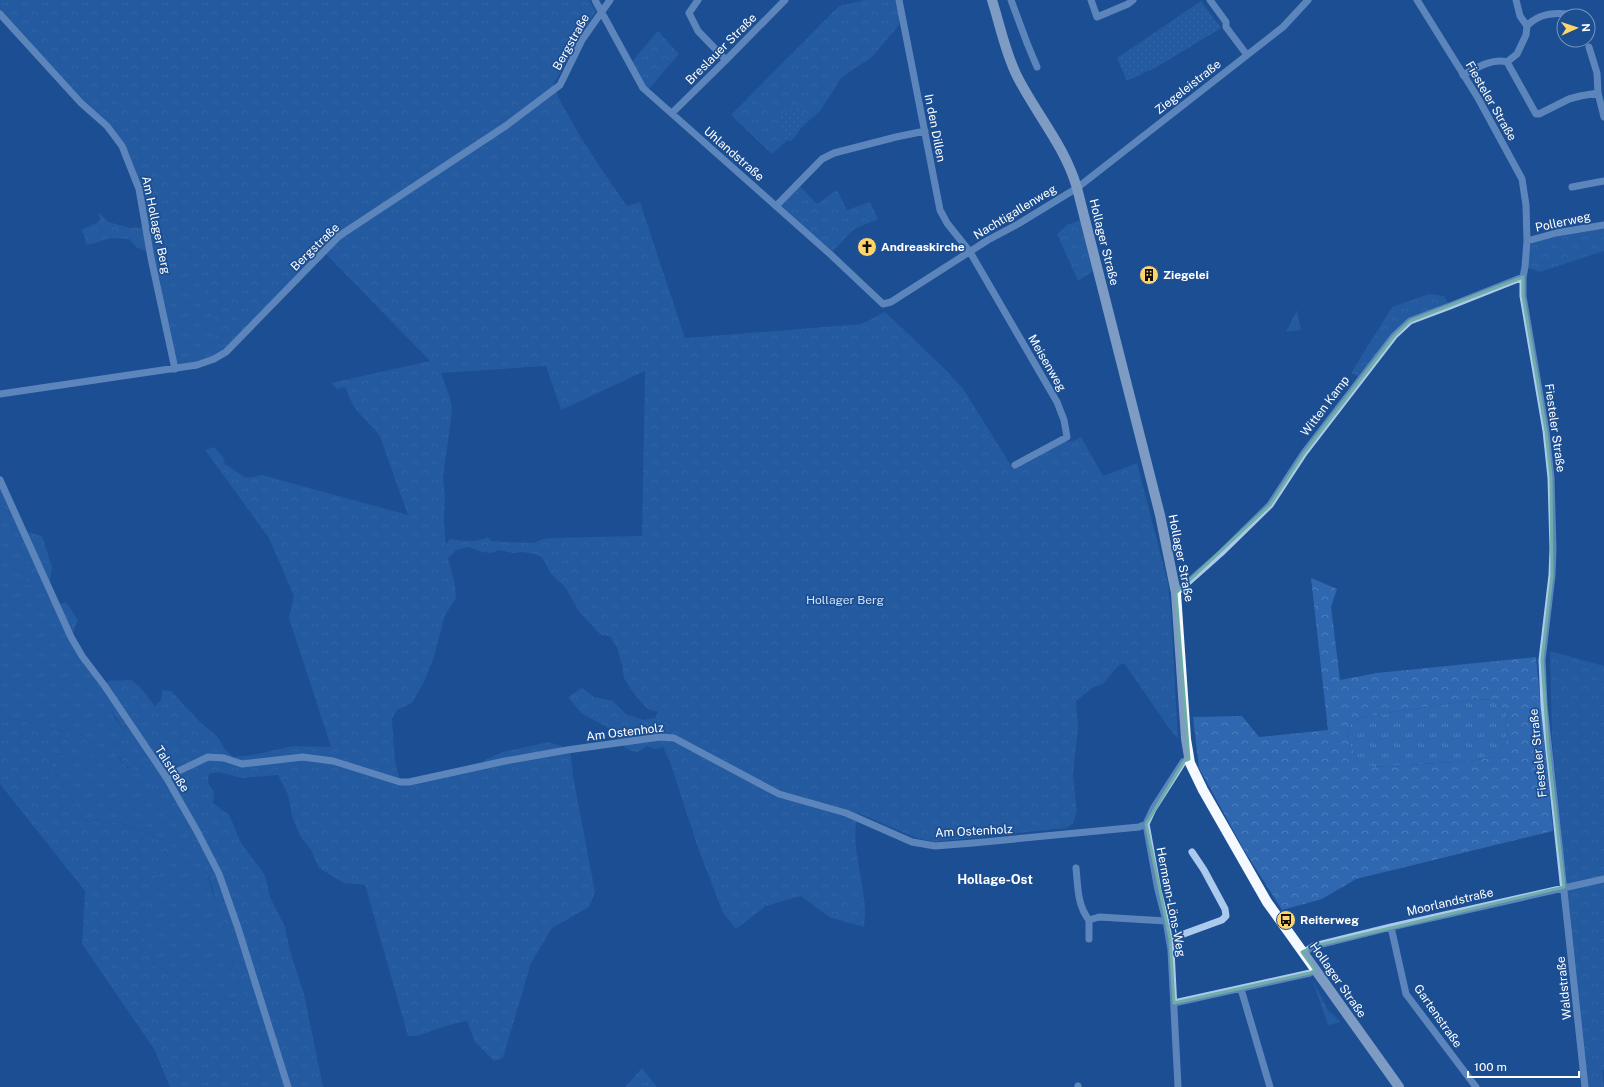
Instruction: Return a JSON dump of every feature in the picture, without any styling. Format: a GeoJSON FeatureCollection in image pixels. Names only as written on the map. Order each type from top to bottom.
{"type":"FeatureCollection","features":[{"type":"Feature","properties":{"kind":"main road","name":"Hollager Straße"},"geometry":{"type":"LineString","coordinates":[[992,0],[1016,75],[1062,149],[1073,172],[1160,516],[1176,593],[1186,739],[1190,759],[1203,790],[1267,902],[1399,1087]]}},
{"type":"Feature","properties":{"kind":"street","name":"Uhlandstraße"},"geometry":{"type":"LineString","coordinates":[[595,0],[643,88],[776,206],[883,304]]}},
{"type":"Feature","properties":{"kind":"street","name":"Bergstraße"},"geometry":{"type":"LineString","coordinates":[[0,394],[175,369],[214,359],[226,352],[339,236],[508,125],[560,86],[582,40],[610,0]]}},
{"type":"Feature","properties":{"kind":"street"},"geometry":{"type":"LineString","coordinates":[[698,0],[689,13],[698,31],[726,60]]}},
{"type":"Feature","properties":{"kind":"street","name":"Breslauer Straße"},"geometry":{"type":"LineString","coordinates":[[672,113],[785,0]]}},
{"type":"Feature","properties":{"kind":"street","name":"In den Dillen"},"geometry":{"type":"LineString","coordinates":[[898,0],[940,210],[947,224],[970,252]]}},
{"type":"Feature","properties":{"kind":"street"},"geometry":{"type":"LineString","coordinates":[[1011,0],[1027,44],[1038,67]]}},
{"type":"Feature","properties":{"kind":"street"},"geometry":{"type":"LineString","coordinates":[[1091,0],[1098,17],[1128,4],[1133,0]]}},
{"type":"Feature","properties":{"kind":"street"},"geometry":{"type":"LineString","coordinates":[[1210,0],[1226,22],[1226,27],[1247,55]]}},
{"type":"Feature","properties":{"kind":"street","name":"Ziegeleistraße"},"geometry":{"type":"LineString","coordinates":[[1077,188],[1283,27],[1308,0]]}},
{"type":"Feature","properties":{"kind":"street","name":"Fiesteler Straße"},"geometry":{"type":"LineString","coordinates":[[1417,0],[1478,98],[1522,179],[1526,205],[1527,241],[1526,267],[1523,277],[1523,296],[1546,431],[1551,478],[1552,575],[1542,660],[1544,705],[1564,888]]}},
{"type":"Feature","properties":{"kind":"street"},"geometry":{"type":"LineString","coordinates":[[1516,0],[1520,16],[1527,26]]}},
{"type":"Feature","properties":{"kind":"street"},"geometry":{"type":"LineString","coordinates":[[1463,75],[1490,62],[1507,62],[1517,54],[1526,35],[1527,26],[1532,19],[1556,13]]}},
{"type":"Feature","properties":{"kind":"street","name":"Am Hollager Berg"},"geometry":{"type":"LineString","coordinates":[[0,14],[80,102],[107,126],[122,146],[139,189],[151,258],[175,369]]}},
{"type":"Feature","properties":{"kind":"street"},"geometry":{"type":"LineString","coordinates":[[1589,48],[1598,82],[1598,93],[1604,117]]}},
{"type":"Feature","properties":{"kind":"street"},"geometry":{"type":"LineString","coordinates":[[1507,62],[1536,114],[1542,113],[1574,97],[1598,93]]}},
{"type":"Feature","properties":{"kind":"street"},"geometry":{"type":"LineString","coordinates":[[776,206],[822,159],[834,153],[896,137],[925,132]]}},
{"type":"Feature","properties":{"kind":"street"},"geometry":{"type":"LineString","coordinates":[[1572,187],[1604,182]]}},
{"type":"Feature","properties":{"kind":"street","name":"Nachtigallenweg"},"geometry":{"type":"LineString","coordinates":[[883,304],[891,302],[988,240],[1018,224],[1077,188]]}},
{"type":"Feature","properties":{"kind":"street","name":"Pollerweg"},"geometry":{"type":"LineString","coordinates":[[1527,241],[1556,233],[1604,225]]}},
{"type":"Feature","properties":{"kind":"street","name":"Meisenweg"},"geometry":{"type":"LineString","coordinates":[[970,252],[1057,402],[1065,425],[1067,436],[1015,465]]}},
{"type":"Feature","properties":{"kind":"street","name":"Witten Kamp"},"geometry":{"type":"LineString","coordinates":[[1176,593],[1221,553],[1270,505],[1304,452],[1360,378],[1394,336],[1410,321],[1523,277]]}},
{"type":"Feature","properties":{"kind":"street","name":"Talstraße"},"geometry":{"type":"LineString","coordinates":[[0,480],[71,637],[82,656],[166,777],[198,833],[219,874],[238,928],[288,1087]]}},
{"type":"Feature","properties":{"kind":"street","name":"Am Ostenholz"},"geometry":{"type":"LineString","coordinates":[[166,777],[208,757],[224,758],[242,764],[303,757],[333,761],[400,782],[408,782],[560,751],[660,737],[674,738],[779,794],[846,813],[912,842],[935,846],[985,843],[1139,827],[1146,824]]}},
{"type":"Feature","properties":{"kind":"street"},"geometry":{"type":"LineString","coordinates":[[1146,824],[1153,809],[1183,762],[1190,759]]}},
{"type":"Feature","properties":{"kind":"street","name":"Hermann-Löns-Weg"},"geometry":{"type":"LineString","coordinates":[[1146,824],[1158,890],[1170,939],[1178,1087]]}},
{"type":"Feature","properties":{"kind":"street"},"geometry":{"type":"LineString","coordinates":[[1170,939],[1222,920],[1226,916],[1225,909],[1208,876],[1192,852]]}},
{"type":"Feature","properties":{"kind":"street"},"geometry":{"type":"LineString","coordinates":[[1076,868],[1080,905],[1082,912],[1089,920],[1089,939]]}},
{"type":"Feature","properties":{"kind":"street","name":"Moorlandstraße"},"geometry":{"type":"LineString","coordinates":[[1303,953],[1314,946],[1391,927],[1604,879]]}},
{"type":"Feature","properties":{"kind":"street","name":"Waldstraße"},"geometry":{"type":"LineString","coordinates":[[1564,888],[1585,1087]]}},
{"type":"Feature","properties":{"kind":"street"},"geometry":{"type":"LineString","coordinates":[[1089,920],[1099,917],[1166,921]]}},
{"type":"Feature","properties":{"kind":"street","name":"Gartenstraße"},"geometry":{"type":"LineString","coordinates":[[1391,927],[1406,994],[1476,1087]]}},
{"type":"Feature","properties":{"kind":"street"},"geometry":{"type":"LineString","coordinates":[[1174,1003],[1310,973],[1315,970]]}},
{"type":"Feature","properties":{"kind":"street"},"geometry":{"type":"LineString","coordinates":[[1241,989],[1270,1087]]}},
{"type":"Feature","properties":{"kind":"highlighted area"},"geometry":{"type":"Polygon","coordinates":[[[1523,277],[1523,296],[1546,431],[1551,478],[1552,575],[1542,660],[1548,746],[1564,887],[1314,946],[1302,952],[1315,970],[1310,973],[1174,1003],[1170,939],[1146,824],[1184,761],[1189,759],[1176,593],[1270,505],[1304,453],[1394,336],[1410,321],[1523,277]]]}},
{"type":"Feature","properties":{"kind":"green space","name":"Hollager Berg"},"geometry":{"type":"Polygon","coordinates":[[[0,0],[589,0],[596,11],[553,85],[578,132],[627,206],[640,202],[685,338],[861,324],[885,312],[948,372],[964,390],[1013,469],[1064,442],[1074,441],[1081,437],[1103,476],[1137,463],[1168,583],[1178,739],[1124,663],[1118,666],[1103,684],[1094,687],[1076,701],[1078,728],[1073,775],[1077,812],[1073,823],[1067,828],[934,842],[916,838],[858,813],[855,837],[864,896],[864,927],[829,917],[801,896],[766,906],[736,929],[723,913],[698,848],[670,762],[663,747],[655,749],[647,746],[638,752],[631,751],[625,747],[610,729],[581,713],[568,697],[582,688],[594,697],[613,701],[626,714],[643,720],[655,718],[658,712],[647,709],[631,690],[624,678],[617,648],[610,636],[601,635],[580,613],[565,587],[551,574],[542,557],[535,554],[522,552],[512,553],[499,550],[491,553],[482,552],[469,547],[456,550],[448,558],[455,585],[456,598],[445,615],[434,657],[423,684],[412,703],[397,710],[392,719],[395,762],[400,781],[476,767],[485,760],[502,752],[549,742],[570,749],[573,776],[595,892],[589,907],[552,928],[531,963],[503,1058],[494,1061],[475,1042],[467,1021],[449,1025],[417,1036],[408,1036],[365,885],[344,883],[319,868],[311,850],[300,836],[292,816],[288,795],[278,775],[241,778],[219,772],[209,774],[208,783],[214,792],[213,803],[229,815],[241,843],[265,875],[270,897],[285,927],[290,951],[304,994],[323,1087],[170,1087],[154,1049],[82,944],[85,891],[0,784],[0,708],[12,719],[34,722],[48,728],[62,730],[69,738],[82,735],[89,745],[92,754],[82,760],[50,752],[52,767],[82,819],[121,823],[173,843],[137,921],[155,966],[207,992],[246,1005],[233,963],[229,944],[216,907],[211,883],[199,851],[187,833],[161,801],[157,792],[152,789],[150,780],[153,774],[165,777],[154,762],[146,769],[137,772],[127,766],[117,754],[115,750],[122,739],[127,735],[107,703],[104,685],[109,681],[131,680],[140,687],[155,706],[161,700],[162,690],[171,691],[203,725],[217,736],[225,749],[233,757],[253,755],[293,746],[331,747],[289,618],[294,596],[269,538],[205,450],[214,447],[223,457],[225,464],[246,478],[262,475],[408,515],[380,437],[356,409],[346,387],[337,389],[331,383],[430,361],[324,252],[226,352],[215,336],[212,311],[206,302],[196,265],[176,239],[147,228],[150,253],[138,248],[129,239],[110,238],[92,244],[86,244],[85,237],[81,230],[97,223],[100,219],[99,212],[108,222],[131,228],[146,227],[139,189],[122,146],[0,16],[0,0]],[[546,366],[441,373],[452,408],[443,476],[446,545],[450,539],[474,541],[488,537],[492,541],[533,543],[547,538],[642,536],[645,371],[561,410],[546,366]]]}},
{"type":"Feature","properties":{"kind":"green space"},"geometry":{"type":"Polygon","coordinates":[[[864,0],[895,0],[900,18],[899,25],[872,57],[842,77],[820,111],[772,154],[731,115],[839,6],[864,0]]]}},
{"type":"Feature","properties":{"kind":"green space"},"geometry":{"type":"Polygon","coordinates":[[[1201,1],[1221,28],[1157,67],[1127,81],[1117,58],[1201,1]]]}},
{"type":"Feature","properties":{"kind":"green space"},"geometry":{"type":"Polygon","coordinates":[[[658,31],[679,54],[647,91],[630,64],[658,31]]]}},
{"type":"Feature","properties":{"kind":"green space"},"geometry":{"type":"Polygon","coordinates":[[[796,108],[803,112],[806,116],[798,133],[791,141],[785,140],[779,124],[781,115],[789,109],[796,108]]]}},
{"type":"Feature","properties":{"kind":"green space"},"geometry":{"type":"Polygon","coordinates":[[[798,184],[817,204],[837,190],[847,210],[870,202],[878,219],[854,229],[830,254],[776,206],[798,184]]]}},
{"type":"Feature","properties":{"kind":"green space"},"geometry":{"type":"Polygon","coordinates":[[[1085,218],[1097,269],[1078,281],[1057,234],[1067,225],[1085,218]]]}},
{"type":"Feature","properties":{"kind":"green space"},"geometry":{"type":"Polygon","coordinates":[[[1604,225],[1604,251],[1540,272],[1526,267],[1527,241],[1604,225]]]}},
{"type":"Feature","properties":{"kind":"green space"},"geometry":{"type":"Polygon","coordinates":[[[146,228],[176,239],[196,265],[206,302],[212,311],[215,336],[226,352],[175,369],[146,228]]]}},
{"type":"Feature","properties":{"kind":"green space"},"geometry":{"type":"Polygon","coordinates":[[[1429,294],[1444,296],[1450,306],[1410,321],[1360,378],[1351,373],[1392,307],[1429,294]]]}},
{"type":"Feature","properties":{"kind":"green space"},"geometry":{"type":"Polygon","coordinates":[[[1297,310],[1301,330],[1286,332],[1297,310]]]}},
{"type":"Feature","properties":{"kind":"green space"},"geometry":{"type":"Polygon","coordinates":[[[3,486],[24,531],[42,536],[52,567],[49,589],[27,584],[22,571],[27,560],[18,546],[7,512],[0,501],[0,491],[3,486]]]}},
{"type":"Feature","properties":{"kind":"green space"},"geometry":{"type":"Polygon","coordinates":[[[0,501],[7,512],[18,546],[27,560],[22,571],[27,584],[49,589],[71,637],[104,685],[113,715],[127,735],[115,750],[119,758],[128,768],[154,762],[166,777],[157,792],[161,801],[187,833],[199,851],[206,868],[216,907],[229,944],[233,963],[246,1005],[207,992],[155,966],[137,921],[173,843],[122,823],[82,819],[52,767],[50,752],[82,760],[92,754],[81,735],[69,739],[62,730],[48,728],[34,722],[12,719],[0,708],[0,501]]]}},
{"type":"Feature","properties":{"kind":"green space"},"geometry":{"type":"Polygon","coordinates":[[[1311,578],[1337,589],[1331,607],[1340,680],[1377,673],[1536,657],[1553,831],[1356,879],[1322,899],[1282,910],[1244,850],[1199,768],[1193,717],[1242,716],[1259,737],[1328,730],[1311,578]],[[1493,699],[1472,700],[1362,717],[1351,723],[1347,738],[1358,761],[1374,767],[1470,761],[1495,757],[1505,744],[1507,729],[1506,712],[1493,699]]]}},
{"type":"Feature","properties":{"kind":"green space"},"geometry":{"type":"Polygon","coordinates":[[[66,602],[78,620],[71,637],[56,606],[66,602]]]}},
{"type":"Feature","properties":{"kind":"green space"},"geometry":{"type":"Polygon","coordinates":[[[1550,651],[1604,666],[1604,1070],[1602,1071],[1604,1087],[1585,1087],[1564,888],[1561,830],[1552,740],[1550,651]]]}},
{"type":"Feature","properties":{"kind":"green space"},"geometry":{"type":"Polygon","coordinates":[[[1493,699],[1506,712],[1507,729],[1505,744],[1495,757],[1470,761],[1374,767],[1358,762],[1347,738],[1351,723],[1362,717],[1472,700],[1493,699]]]}},
{"type":"Feature","properties":{"kind":"green space"},"geometry":{"type":"Polygon","coordinates":[[[1312,979],[1328,1010],[1341,1022],[1328,1025],[1312,979]]]}},
{"type":"Feature","properties":{"kind":"green space"},"geometry":{"type":"Polygon","coordinates":[[[642,1068],[657,1087],[625,1087],[642,1068]]]}},
{"type":"Feature","properties":{"kind":"place","name":"Andreaskirche"},"geometry":{"type":"Point","coordinates":[867,247]}},
{"type":"Feature","properties":{"kind":"place","name":"Ziegelei"},"geometry":{"type":"Point","coordinates":[1149,275]}},
{"type":"Feature","properties":{"kind":"place","name":"Reiterweg"},"geometry":{"type":"Point","coordinates":[1286,920]}},
{"type":"Feature","properties":{"kind":"district","name":"Hollage-Ost"},"geometry":{"type":"Point","coordinates":[995,879]}}]}
